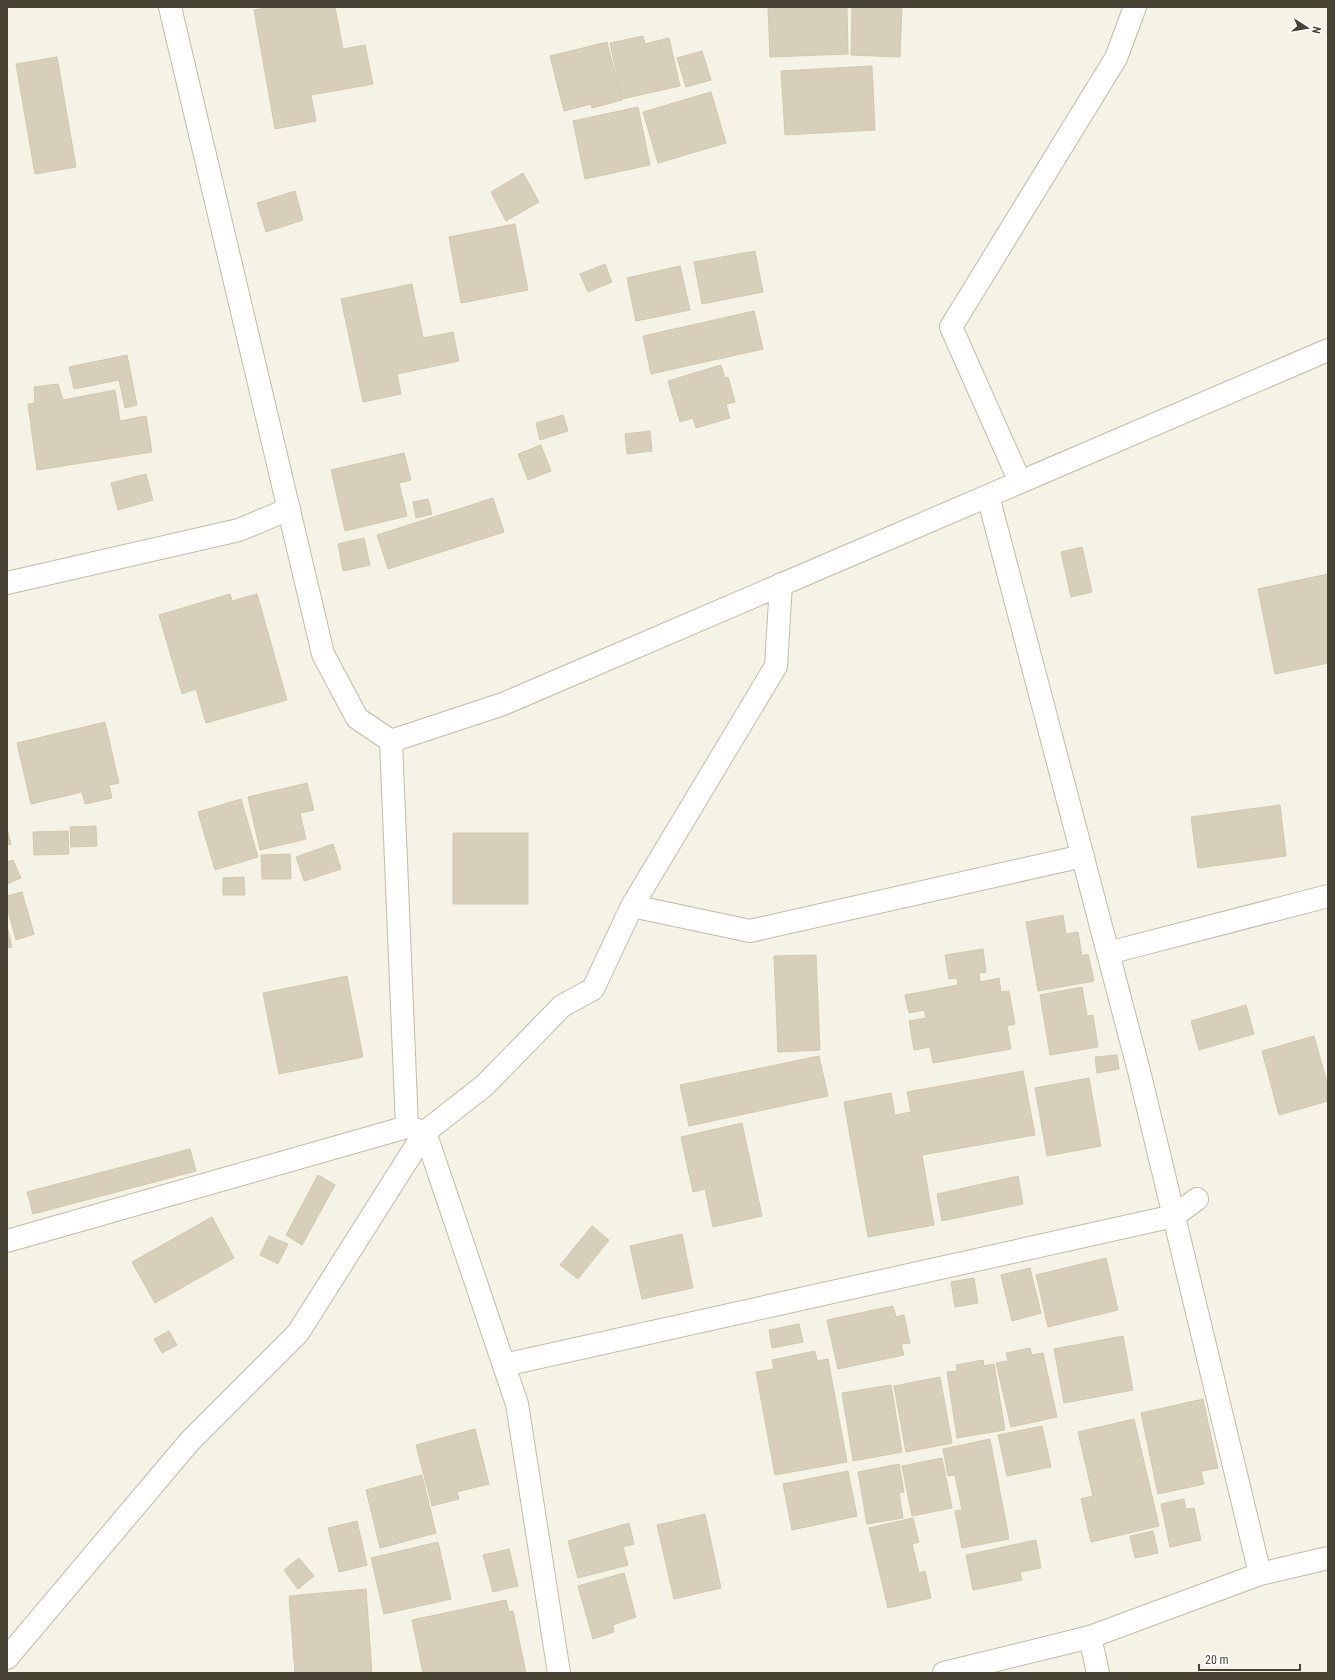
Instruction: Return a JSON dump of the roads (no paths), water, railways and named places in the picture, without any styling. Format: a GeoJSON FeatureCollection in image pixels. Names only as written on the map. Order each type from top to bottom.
{"type":"FeatureCollection","features":[{"type":"Feature","properties":{"kind":"street"},"geometry":{"type":"LineString","coordinates":[[170,7],[323,654],[357,718],[391,741]]}},
{"type":"Feature","properties":{"kind":"street"},"geometry":{"type":"LineString","coordinates":[[1020,482],[951,327],[1116,58],[1135,7]]}},
{"type":"Feature","properties":{"kind":"street"},"geometry":{"type":"LineString","coordinates":[[391,741],[503,704],[1328,350]]}},
{"type":"Feature","properties":{"kind":"street"},"geometry":{"type":"LineString","coordinates":[[988,496],[1140,1072],[1260,1574]]}},
{"type":"Feature","properties":{"kind":"street"},"geometry":{"type":"LineString","coordinates":[[7,583],[239,530],[289,509]]}},
{"type":"Feature","properties":{"kind":"street"},"geometry":{"type":"LineString","coordinates":[[7,1241],[416,1130],[485,1085],[562,1006],[593,989],[632,906],[776,666],[781,584]]}},
{"type":"Feature","properties":{"kind":"street"},"geometry":{"type":"LineString","coordinates":[[391,741],[416,1130],[504,1365],[517,1404],[559,1673]]}},
{"type":"Feature","properties":{"kind":"street"},"geometry":{"type":"LineString","coordinates":[[632,906],[750,931],[1083,856]]}},
{"type":"Feature","properties":{"kind":"street"},"geometry":{"type":"LineString","coordinates":[[1108,953],[1328,896]]}},
{"type":"Feature","properties":{"kind":"street"},"geometry":{"type":"LineString","coordinates":[[7,1658],[190,1441],[298,1333],[416,1130]]}},
{"type":"Feature","properties":{"kind":"street"},"geometry":{"type":"LineString","coordinates":[[504,1365],[1174,1216],[1197,1199]]}},
{"type":"Feature","properties":{"kind":"street"},"geometry":{"type":"LineString","coordinates":[[944,1673],[1090,1637],[1260,1574],[1328,1558]]}},
{"type":"Feature","properties":{"kind":"street"},"geometry":{"type":"LineString","coordinates":[[1090,1637],[1098,1673]]}}]}
